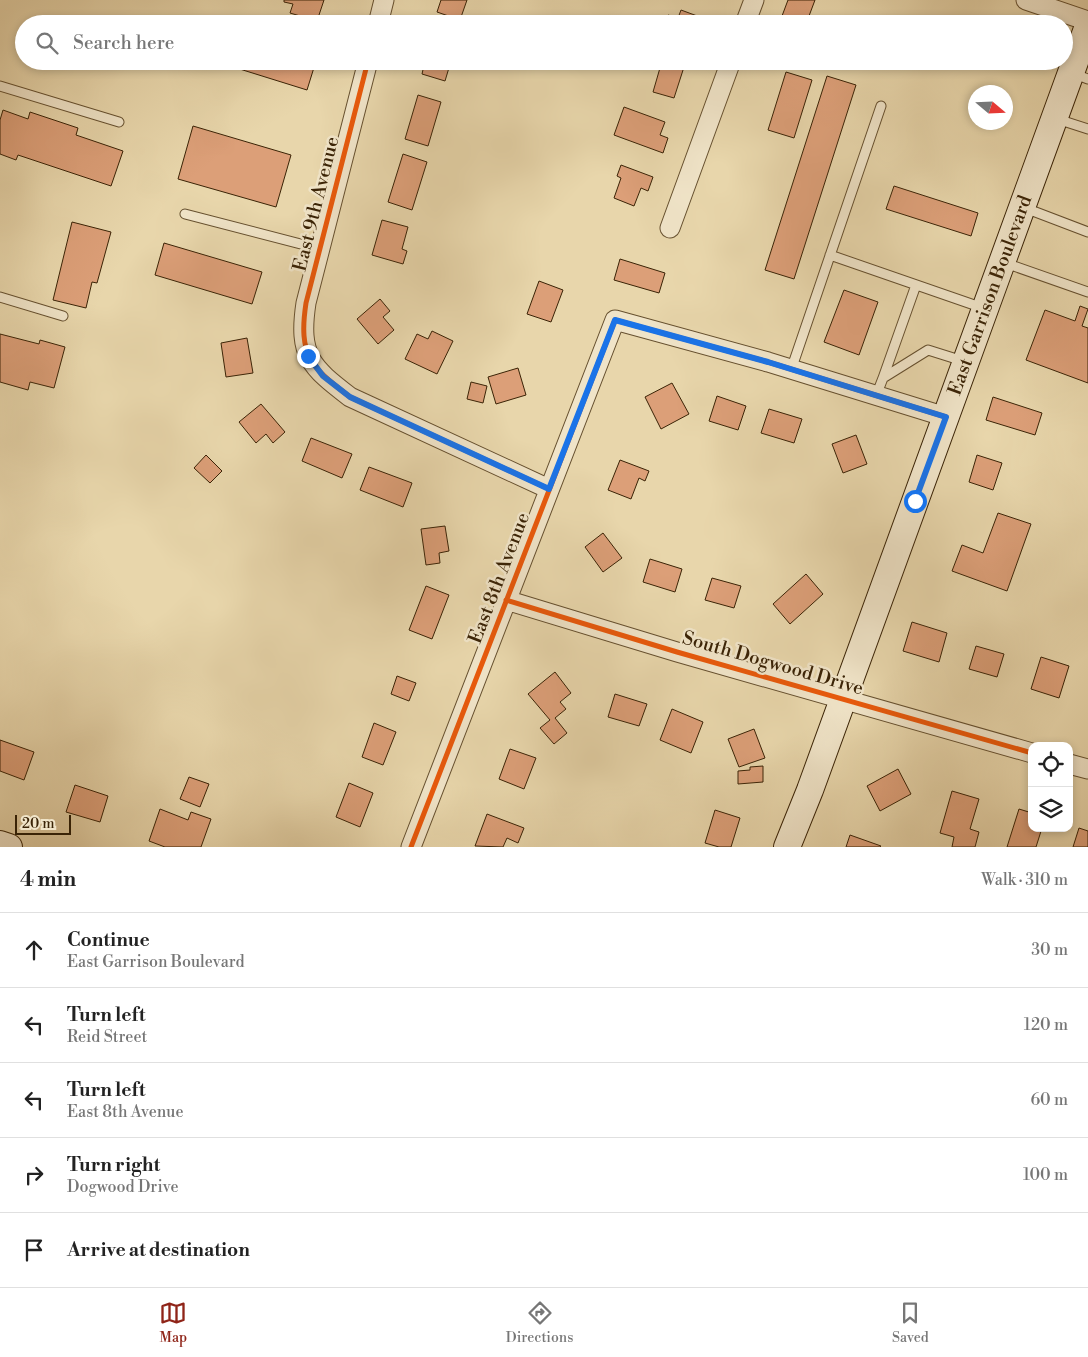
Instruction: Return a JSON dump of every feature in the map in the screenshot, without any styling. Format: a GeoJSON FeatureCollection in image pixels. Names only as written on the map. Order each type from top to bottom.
{"type":"FeatureCollection","features":[{"type":"Feature","properties":{"kind":"main road","name":"East Garrison Boulevard"},"geometry":{"type":"LineString","coordinates":[[786,847],[803,808],[1054,118],[1080,76],[1088,26]]}},
{"type":"Feature","properties":{"kind":"main road"},"geometry":{"type":"LineString","coordinates":[[0,844],[9,847]]}},
{"type":"Feature","properties":{"kind":"street"},"geometry":{"type":"LineString","coordinates":[[380,15],[384,0]]}},
{"type":"Feature","properties":{"kind":"street"},"geometry":{"type":"LineString","coordinates":[[748,15],[754,0]]}},
{"type":"Feature","properties":{"kind":"street"},"geometry":{"type":"LineString","coordinates":[[1026,0],[1070,15]]}},
{"type":"Feature","properties":{"kind":"street"},"geometry":{"type":"LineString","coordinates":[[1073,16],[1088,21]]}},
{"type":"Feature","properties":{"kind":"street","name":"East 9th Avenue"},"geometry":{"type":"LineString","coordinates":[[366,70],[306,303],[303,320],[305,347],[308,356],[323,376],[350,397],[549,489]]}},
{"type":"Feature","properties":{"kind":"street"},"geometry":{"type":"LineString","coordinates":[[670,228],[728,70]]}},
{"type":"Feature","properties":{"kind":"street","name":"East 8th Avenue"},"geometry":{"type":"LineString","coordinates":[[411,847],[615,320],[791,370]]}},
{"type":"Feature","properties":{"kind":"street"},"geometry":{"type":"LineString","coordinates":[[791,370],[946,417]]}},
{"type":"Feature","properties":{"kind":"street","name":"South Dogwood Drive"},"geometry":{"type":"LineString","coordinates":[[506,600],[668,649],[1028,752]]}},
{"type":"Feature","properties":{"kind":"street"},"geometry":{"type":"LineString","coordinates":[[1073,765],[1088,769]]}},
{"type":"Feature","properties":{"kind":"lane"},"geometry":{"type":"LineString","coordinates":[[0,86],[119,122]]}},
{"type":"Feature","properties":{"kind":"lane"},"geometry":{"type":"LineString","coordinates":[[791,370],[881,106]]}},
{"type":"Feature","properties":{"kind":"lane"},"geometry":{"type":"LineString","coordinates":[[1054,118],[1088,129]]}},
{"type":"Feature","properties":{"kind":"lane"},"geometry":{"type":"LineString","coordinates":[[1023,207],[1088,232]]}},
{"type":"Feature","properties":{"kind":"lane"},"geometry":{"type":"LineString","coordinates":[[185,214],[320,249]]}},
{"type":"Feature","properties":{"kind":"lane"},"geometry":{"type":"LineString","coordinates":[[830,255],[986,309]]}},
{"type":"Feature","properties":{"kind":"lane"},"geometry":{"type":"LineString","coordinates":[[1002,262],[1088,292]]}},
{"type":"Feature","properties":{"kind":"lane"},"geometry":{"type":"LineString","coordinates":[[876,396],[916,285]]}},
{"type":"Feature","properties":{"kind":"lane"},"geometry":{"type":"LineString","coordinates":[[0,297],[63,316]]}},
{"type":"Feature","properties":{"kind":"lane"},"geometry":{"type":"LineString","coordinates":[[882,378],[928,350],[966,362]]}},
{"type":"Feature","properties":{"kind":"building"},"geometry":{"type":"Polygon","coordinates":[[[284,0],[324,0],[319,15],[297,15],[290,13],[293,4],[284,2],[284,0]]]}},
{"type":"Feature","properties":{"kind":"building"},"geometry":{"type":"Polygon","coordinates":[[[441,0],[467,0],[462,15],[446,15],[437,12],[441,0]]]}},
{"type":"Feature","properties":{"kind":"building"},"geometry":{"type":"Polygon","coordinates":[[[788,0],[815,0],[809,15],[782,15],[788,0]]]}},
{"type":"Feature","properties":{"kind":"building"},"geometry":{"type":"Polygon","coordinates":[[[681,10],[695,15],[679,15],[681,10]]]}},
{"type":"Feature","properties":{"kind":"building"},"geometry":{"type":"Polygon","coordinates":[[[243,70],[313,70],[307,90],[243,70]]]}},
{"type":"Feature","properties":{"kind":"building"},"geometry":{"type":"Polygon","coordinates":[[[423,70],[448,70],[445,81],[422,74],[423,70]]]}},
{"type":"Feature","properties":{"kind":"building"},"geometry":{"type":"Polygon","coordinates":[[[659,70],[683,70],[674,98],[653,92],[659,70]]]}},
{"type":"Feature","properties":{"kind":"building"},"geometry":{"type":"Polygon","coordinates":[[[786,72],[812,80],[794,138],[768,130],[786,72]]]}},
{"type":"Feature","properties":{"kind":"building"},"geometry":{"type":"Polygon","coordinates":[[[827,76],[856,85],[794,279],[765,270],[827,76]]]}},
{"type":"Feature","properties":{"kind":"building"},"geometry":{"type":"Polygon","coordinates":[[[418,95],[441,102],[428,146],[405,139],[418,95]]]}},
{"type":"Feature","properties":{"kind":"building"},"geometry":{"type":"Polygon","coordinates":[[[624,107],[665,122],[660,135],[668,138],[663,153],[614,135],[624,107]]]}},
{"type":"Feature","properties":{"kind":"building"},"geometry":{"type":"Polygon","coordinates":[[[3,110],[28,119],[30,112],[78,128],[76,135],[123,151],[111,186],[18,155],[16,160],[0,154],[0,120],[3,110]]]}},
{"type":"Feature","properties":{"kind":"building"},"geometry":{"type":"Polygon","coordinates":[[[193,126],[291,155],[276,207],[178,179],[193,126]]]}},
{"type":"Feature","properties":{"kind":"building"},"geometry":{"type":"Polygon","coordinates":[[[403,154],[427,162],[412,210],[388,202],[403,154]]]}},
{"type":"Feature","properties":{"kind":"building"},"geometry":{"type":"Polygon","coordinates":[[[621,165],[653,177],[648,191],[641,188],[634,206],[614,198],[621,178],[617,176],[621,165]]]}},
{"type":"Feature","properties":{"kind":"building"},"geometry":{"type":"Polygon","coordinates":[[[894,186],[978,213],[971,236],[886,209],[894,186]]]}},
{"type":"Feature","properties":{"kind":"building"},"geometry":{"type":"Polygon","coordinates":[[[382,220],[408,227],[402,249],[407,251],[403,264],[372,255],[382,220]]]}},
{"type":"Feature","properties":{"kind":"building"},"geometry":{"type":"Polygon","coordinates":[[[72,222],[111,232],[97,283],[92,282],[86,308],[53,300],[72,222]]]}},
{"type":"Feature","properties":{"kind":"building"},"geometry":{"type":"Polygon","coordinates":[[[164,243],[262,272],[252,304],[155,275],[164,243]]]}},
{"type":"Feature","properties":{"kind":"building"},"geometry":{"type":"Polygon","coordinates":[[[620,259],[665,273],[659,293],[614,280],[620,259]]]}},
{"type":"Feature","properties":{"kind":"building"},"geometry":{"type":"Polygon","coordinates":[[[539,281],[563,290],[551,322],[527,314],[539,281]]]}},
{"type":"Feature","properties":{"kind":"building"},"geometry":{"type":"Polygon","coordinates":[[[844,290],[878,302],[859,355],[824,342],[844,290]]]}},
{"type":"Feature","properties":{"kind":"building"},"geometry":{"type":"Polygon","coordinates":[[[380,299],[390,311],[383,317],[394,330],[378,344],[357,319],[380,299]]]}},
{"type":"Feature","properties":{"kind":"building"},"geometry":{"type":"Polygon","coordinates":[[[1080,306],[1088,309],[1082,326],[1088,328],[1088,383],[1026,360],[1045,310],[1075,321],[1080,306]]]}},
{"type":"Feature","properties":{"kind":"building"},"geometry":{"type":"Polygon","coordinates":[[[432,331],[453,341],[437,374],[405,359],[417,334],[428,339],[432,331]]]}},
{"type":"Feature","properties":{"kind":"building"},"geometry":{"type":"Polygon","coordinates":[[[0,334],[39,344],[40,340],[65,347],[54,388],[30,382],[28,390],[0,382],[0,334]]]}},
{"type":"Feature","properties":{"kind":"building"},"geometry":{"type":"Polygon","coordinates":[[[247,338],[253,373],[226,377],[221,343],[247,338]]]}},
{"type":"Feature","properties":{"kind":"building"},"geometry":{"type":"Polygon","coordinates":[[[518,368],[526,395],[496,404],[488,377],[518,368]]]}},
{"type":"Feature","properties":{"kind":"building"},"geometry":{"type":"Polygon","coordinates":[[[471,382],[487,386],[483,403],[467,399],[471,382]]]}},
{"type":"Feature","properties":{"kind":"building"},"geometry":{"type":"Polygon","coordinates":[[[672,383],[689,414],[661,429],[645,397],[672,383]]]}},
{"type":"Feature","properties":{"kind":"building"},"geometry":{"type":"Polygon","coordinates":[[[717,396],[746,406],[738,430],[709,421],[717,396]]]}},
{"type":"Feature","properties":{"kind":"building"},"geometry":{"type":"Polygon","coordinates":[[[993,397],[1042,413],[1035,435],[986,420],[993,397]]]}},
{"type":"Feature","properties":{"kind":"building"},"geometry":{"type":"Polygon","coordinates":[[[261,404],[285,432],[273,443],[266,434],[256,443],[239,422],[261,404]]]}},
{"type":"Feature","properties":{"kind":"building"},"geometry":{"type":"Polygon","coordinates":[[[769,409],[802,419],[794,443],[761,433],[769,409]]]}},
{"type":"Feature","properties":{"kind":"building"},"geometry":{"type":"Polygon","coordinates":[[[856,435],[867,464],[843,473],[832,444],[856,435]]]}},
{"type":"Feature","properties":{"kind":"building"},"geometry":{"type":"Polygon","coordinates":[[[311,438],[352,454],[342,478],[302,461],[311,438]]]}},
{"type":"Feature","properties":{"kind":"building"},"geometry":{"type":"Polygon","coordinates":[[[206,455],[222,471],[210,483],[194,468],[206,455]]]}},
{"type":"Feature","properties":{"kind":"building"},"geometry":{"type":"Polygon","coordinates":[[[977,455],[1002,463],[993,490],[969,482],[977,455]]]}},
{"type":"Feature","properties":{"kind":"building"},"geometry":{"type":"Polygon","coordinates":[[[620,460],[649,471],[645,481],[639,478],[631,499],[608,490],[620,460]]]}},
{"type":"Feature","properties":{"kind":"building"},"geometry":{"type":"Polygon","coordinates":[[[369,467],[412,483],[403,507],[360,490],[369,467]]]}},
{"type":"Feature","properties":{"kind":"building"},"geometry":{"type":"Polygon","coordinates":[[[998,513],[1031,524],[1007,591],[952,571],[962,545],[983,553],[998,513]]]}},
{"type":"Feature","properties":{"kind":"building"},"geometry":{"type":"Polygon","coordinates":[[[445,526],[449,551],[439,553],[440,563],[426,565],[421,529],[445,526]]]}},
{"type":"Feature","properties":{"kind":"building"},"geometry":{"type":"Polygon","coordinates":[[[603,533],[622,558],[603,572],[585,547],[603,533]]]}},
{"type":"Feature","properties":{"kind":"building"},"geometry":{"type":"Polygon","coordinates":[[[650,559],[682,569],[675,592],[643,582],[650,559]]]}},
{"type":"Feature","properties":{"kind":"building"},"geometry":{"type":"Polygon","coordinates":[[[806,574],[823,594],[790,624],[773,604],[806,574]]]}},
{"type":"Feature","properties":{"kind":"building"},"geometry":{"type":"Polygon","coordinates":[[[712,578],[741,586],[734,608],[705,600],[712,578]]]}},
{"type":"Feature","properties":{"kind":"building"},"geometry":{"type":"Polygon","coordinates":[[[426,586],[449,595],[432,639],[409,630],[426,586]]]}},
{"type":"Feature","properties":{"kind":"building"},"geometry":{"type":"Polygon","coordinates":[[[912,622],[947,633],[939,662],[903,651],[912,622]]]}},
{"type":"Feature","properties":{"kind":"building"},"geometry":{"type":"Polygon","coordinates":[[[976,646],[1004,654],[997,677],[969,669],[976,646]]]}},
{"type":"Feature","properties":{"kind":"building"},"geometry":{"type":"Polygon","coordinates":[[[1041,657],[1069,666],[1059,698],[1031,689],[1041,657]]]}},
{"type":"Feature","properties":{"kind":"building"},"geometry":{"type":"Polygon","coordinates":[[[555,672],[571,693],[560,702],[566,709],[555,718],[567,733],[554,744],[540,728],[550,720],[528,694],[555,672]]]}},
{"type":"Feature","properties":{"kind":"building"},"geometry":{"type":"Polygon","coordinates":[[[397,676],[416,683],[409,701],[391,694],[397,676]]]}},
{"type":"Feature","properties":{"kind":"building"},"geometry":{"type":"Polygon","coordinates":[[[615,694],[647,704],[639,726],[608,717],[615,694]]]}},
{"type":"Feature","properties":{"kind":"building"},"geometry":{"type":"Polygon","coordinates":[[[672,709],[703,722],[691,753],[660,740],[672,709]]]}},
{"type":"Feature","properties":{"kind":"building"},"geometry":{"type":"Polygon","coordinates":[[[374,723],[396,732],[383,765],[362,757],[374,723]]]}},
{"type":"Feature","properties":{"kind":"building"},"geometry":{"type":"Polygon","coordinates":[[[754,729],[765,758],[739,767],[728,739],[754,729]]]}},
{"type":"Feature","properties":{"kind":"building"},"geometry":{"type":"Polygon","coordinates":[[[0,740],[34,752],[24,780],[0,771],[0,740]]]}},
{"type":"Feature","properties":{"kind":"building"},"geometry":{"type":"Polygon","coordinates":[[[510,749],[536,758],[524,789],[499,779],[510,749]]]}},
{"type":"Feature","properties":{"kind":"building"},"geometry":{"type":"Polygon","coordinates":[[[763,766],[763,782],[738,784],[738,771],[750,770],[750,767],[763,766]]]}},
{"type":"Feature","properties":{"kind":"building"},"geometry":{"type":"Polygon","coordinates":[[[898,769],[911,794],[880,811],[867,786],[898,769]]]}},
{"type":"Feature","properties":{"kind":"building"},"geometry":{"type":"Polygon","coordinates":[[[189,777],[209,784],[200,807],[180,799],[189,777]]]}},
{"type":"Feature","properties":{"kind":"building"},"geometry":{"type":"Polygon","coordinates":[[[349,783],[373,793],[360,827],[336,817],[349,783]]]}},
{"type":"Feature","properties":{"kind":"building"},"geometry":{"type":"Polygon","coordinates":[[[75,785],[108,796],[100,822],[66,812],[75,785]]]}},
{"type":"Feature","properties":{"kind":"building"},"geometry":{"type":"Polygon","coordinates":[[[952,791],[979,799],[970,829],[979,832],[975,847],[952,847],[954,837],[940,833],[952,791]]]}},
{"type":"Feature","properties":{"kind":"building"},"geometry":{"type":"Polygon","coordinates":[[[160,809],[188,820],[191,812],[211,819],[201,847],[165,847],[149,841],[160,809]]]}},
{"type":"Feature","properties":{"kind":"building"},"geometry":{"type":"Polygon","coordinates":[[[1019,809],[1028,812],[1028,832],[1041,832],[1036,847],[1007,847],[1019,809]]]}},
{"type":"Feature","properties":{"kind":"building"},"geometry":{"type":"Polygon","coordinates":[[[715,810],[740,818],[731,847],[719,847],[705,843],[715,810]]]}},
{"type":"Feature","properties":{"kind":"building"},"geometry":{"type":"Polygon","coordinates":[[[487,814],[524,828],[518,843],[507,838],[503,847],[475,846],[487,814]]]}},
{"type":"Feature","properties":{"kind":"building"},"geometry":{"type":"Polygon","coordinates":[[[1079,828],[1088,831],[1088,847],[1073,847],[1079,828]]]}},
{"type":"Feature","properties":{"kind":"building"},"geometry":{"type":"Polygon","coordinates":[[[850,835],[881,846],[846,847],[850,835]]]}},
{"type":"Feature","properties":{"kind":"cycle path"},"geometry":{"type":"LineString","coordinates":[[366,70],[306,303],[304,336],[310,359],[326,377],[350,397],[549,489]]}},
{"type":"Feature","properties":{"kind":"cycle path"},"geometry":{"type":"LineString","coordinates":[[411,847],[615,320],[768,362],[946,417]]}},
{"type":"Feature","properties":{"kind":"cycle path"},"geometry":{"type":"LineString","coordinates":[[506,600],[677,652],[1028,752]]}},
{"type":"Feature","properties":{"kind":"route"},"geometry":{"type":"LineString","coordinates":[[308,356],[315,368],[323,376],[350,397],[549,489],[615,320],[768,362],[946,417],[915,501]]}}]}
